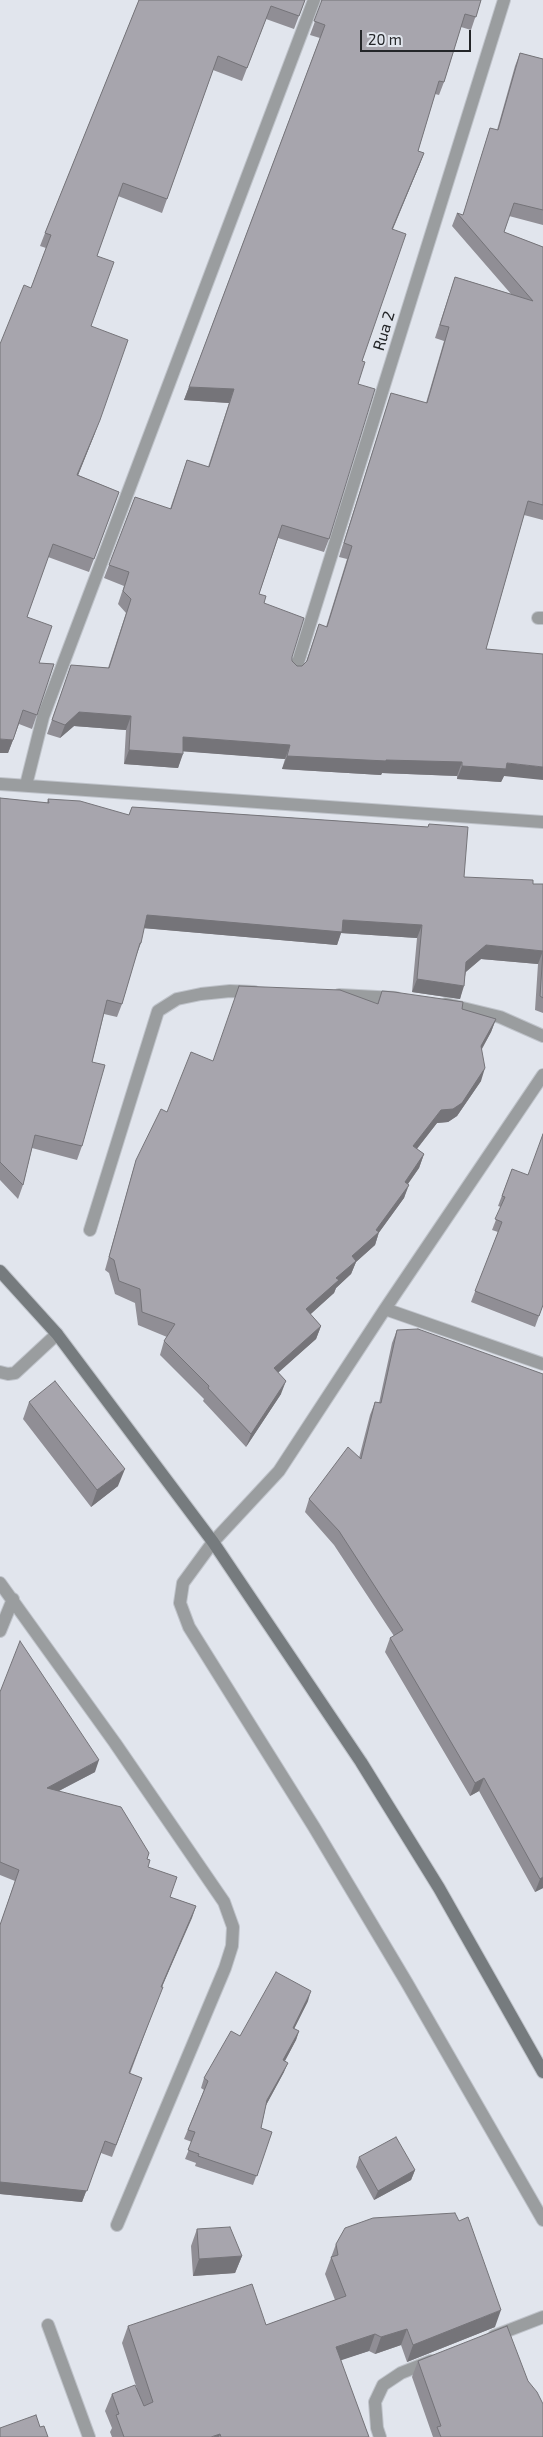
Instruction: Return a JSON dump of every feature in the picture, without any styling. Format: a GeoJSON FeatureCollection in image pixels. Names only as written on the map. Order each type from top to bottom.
{"type":"FeatureCollection","features":[{"type":"Feature","properties":{"kind":"main road"},"geometry":{"type":"LineString","coordinates":[[0,1271],[57,1334],[213,1542],[361,1762],[439,1888],[543,2072]]}},
{"type":"Feature","properties":{"kind":"street"},"geometry":{"type":"LineString","coordinates":[[26,785],[43,717],[314,0]]}},
{"type":"Feature","properties":{"kind":"street","name":"Rua 2"},"geometry":{"type":"LineString","coordinates":[[295,672],[504,0]]}},
{"type":"Feature","properties":{"kind":"street"},"geometry":{"type":"LineString","coordinates":[[0,784],[543,822]]}},
{"type":"Feature","properties":{"kind":"street"},"geometry":{"type":"LineString","coordinates":[[90,1230],[158,1011],[177,999],[201,994],[230,991],[267,992]]}},
{"type":"Feature","properties":{"kind":"street"},"geometry":{"type":"LineString","coordinates":[[324,995],[407,999]]}},
{"type":"Feature","properties":{"kind":"street"},"geometry":{"type":"LineString","coordinates":[[433,1002],[500,1017],[543,1036]]}},
{"type":"Feature","properties":{"kind":"street"},"geometry":{"type":"LineString","coordinates":[[543,1075],[385,1309],[279,1471],[213,1542],[183,1583],[180,1603],[189,1627],[314,1827],[407,1983],[543,2220]]}},
{"type":"Feature","properties":{"kind":"street"},"geometry":{"type":"LineString","coordinates":[[385,1309],[543,1364]]}},
{"type":"Feature","properties":{"kind":"street"},"geometry":{"type":"LineString","coordinates":[[0,1372],[15,1373],[57,1334]]}},
{"type":"Feature","properties":{"kind":"street"},"geometry":{"type":"LineString","coordinates":[[0,1582],[224,1902],[233,1927],[232,1946],[225,1968],[117,2225]]}},
{"type":"Feature","properties":{"kind":"street"},"geometry":{"type":"LineString","coordinates":[[0,1631],[13,1599]]}},
{"type":"Feature","properties":{"kind":"street"},"geometry":{"type":"LineString","coordinates":[[481,2342],[543,2317]]}},
{"type":"Feature","properties":{"kind":"street"},"geometry":{"type":"LineString","coordinates":[[48,2325],[89,2437]]}},
{"type":"Feature","properties":{"kind":"street"},"geometry":{"type":"LineString","coordinates":[[380,2437],[377,2428],[375,2402],[382,2385],[401,2373],[445,2355]]}},
{"type":"Feature","properties":{"kind":"building"},"geometry":{"type":"Polygon","coordinates":[[[139,0],[305,0],[299,16],[271,6],[247,68],[218,56],[167,199],[123,183],[97,256],[114,262],[91,326],[128,340],[100,420],[77,475],[119,492],[94,559],[53,544],[27,617],[52,626],[39,663],[54,664],[37,715],[23,710],[13,740],[0,739],[0,344],[24,285],[31,288],[51,235],[45,233],[139,0]]]}},
{"type":"Feature","properties":{"kind":"building"},"geometry":{"type":"Polygon","coordinates":[[[322,0],[481,0],[476,17],[465,14],[444,82],[439,81],[418,151],[424,153],[392,229],[406,234],[362,361],[365,362],[358,384],[375,389],[329,539],[282,525],[259,594],[266,596],[264,603],[304,618],[292,657],[292,661],[297,666],[302,666],[307,661],[319,624],[327,627],[352,546],[344,543],[391,393],[427,403],[449,327],[440,325],[455,277],[533,301],[457,213],[463,215],[490,128],[498,130],[520,53],[543,59],[543,210],[514,203],[504,232],[543,247],[543,505],[528,501],[486,649],[543,654],[543,767],[507,763],[506,769],[462,766],[462,762],[386,761],[287,756],[290,745],[183,737],[183,754],[129,750],[131,716],[79,712],[65,725],[52,720],[71,665],[109,668],[131,599],[123,591],[129,572],[109,565],[135,497],[171,509],[187,460],[209,467],[234,389],[189,387],[325,25],[314,21],[322,0]]]}},
{"type":"Feature","properties":{"kind":"building"},"geometry":{"type":"Polygon","coordinates":[[[0,798],[49,803],[48,799],[80,801],[129,815],[132,807],[428,827],[429,824],[468,827],[464,877],[533,880],[533,884],[543,884],[543,951],[486,945],[466,962],[464,986],[417,979],[422,925],[343,920],[342,932],[147,915],[141,943],[122,1004],[107,1000],[92,1062],[105,1065],[82,1146],[35,1135],[23,1185],[0,1162],[0,798]]]}},
{"type":"Feature","properties":{"kind":"building"},"geometry":{"type":"Polygon","coordinates":[[[543,951],[543,998],[540,996],[543,951]]]}},
{"type":"Feature","properties":{"kind":"building"},"geometry":{"type":"Polygon","coordinates":[[[239,986],[340,990],[378,1004],[382,991],[394,992],[463,1002],[462,1009],[496,1019],[481,1046],[485,1068],[462,1103],[453,1109],[441,1110],[413,1146],[424,1154],[405,1182],[409,1185],[376,1230],[379,1232],[352,1256],[356,1261],[336,1278],[339,1280],[306,1309],[321,1326],[274,1368],[286,1381],[251,1434],[208,1388],[209,1386],[164,1341],[175,1324],[142,1312],[140,1289],[119,1281],[114,1260],[109,1257],[136,1160],[161,1109],[167,1112],[191,1052],[213,1061],[239,986]]]}},
{"type":"Feature","properties":{"kind":"building"},"geometry":{"type":"Polygon","coordinates":[[[543,1134],[543,1305],[539,1316],[475,1291],[502,1222],[495,1219],[505,1197],[502,1196],[512,1169],[528,1175],[543,1134]]]}},
{"type":"Feature","properties":{"kind":"building"},"geometry":{"type":"Polygon","coordinates":[[[418,1329],[543,1374],[543,1877],[540,1879],[484,1778],[475,1783],[390,1638],[403,1630],[339,1531],[309,1499],[348,1447],[361,1459],[375,1402],[381,1403],[397,1330],[418,1329]]]}},
{"type":"Feature","properties":{"kind":"building"},"geometry":{"type":"Polygon","coordinates":[[[55,1381],[125,1469],[97,1490],[29,1402],[55,1381]]]}},
{"type":"Feature","properties":{"kind":"building"},"geometry":{"type":"Polygon","coordinates":[[[20,1641],[99,1760],[47,1788],[121,1807],[149,1853],[147,1859],[150,1860],[148,1867],[177,1877],[170,1897],[196,1906],[161,1987],[163,1987],[129,2073],[142,2078],[116,2145],[105,2141],[87,2191],[0,2182],[0,1925],[19,1870],[0,1862],[0,1692],[20,1641]]]}},
{"type":"Feature","properties":{"kind":"building"},"geometry":{"type":"Polygon","coordinates":[[[276,1972],[311,1991],[293,2028],[299,2031],[283,2060],[288,2063],[267,2100],[261,2128],[272,2132],[257,2176],[198,2156],[199,2154],[188,2150],[195,2132],[188,2130],[208,2081],[204,2078],[231,2031],[240,2036],[276,1972]]]}},
{"type":"Feature","properties":{"kind":"building"},"geometry":{"type":"Polygon","coordinates":[[[396,2137],[415,2170],[378,2191],[359,2157],[396,2137]]]}},
{"type":"Feature","properties":{"kind":"building"},"geometry":{"type":"Polygon","coordinates":[[[455,2213],[459,2221],[468,2217],[501,2310],[413,2345],[407,2329],[381,2337],[375,2334],[336,2347],[369,2437],[221,2437],[220,2434],[211,2437],[124,2437],[116,2415],[119,2414],[112,2394],[135,2385],[144,2406],[153,2402],[128,2326],[252,2284],[266,2325],[346,2296],[331,2257],[338,2255],[336,2244],[345,2228],[373,2218],[455,2213]]]}},
{"type":"Feature","properties":{"kind":"building"},"geometry":{"type":"Polygon","coordinates":[[[230,2227],[242,2256],[199,2259],[197,2229],[230,2227]]]}},
{"type":"Feature","properties":{"kind":"building"},"geometry":{"type":"Polygon","coordinates":[[[507,2326],[528,2381],[537,2392],[543,2404],[543,2437],[441,2437],[437,2427],[441,2426],[418,2361],[507,2326]]]}},
{"type":"Feature","properties":{"kind":"building"},"geometry":{"type":"Polygon","coordinates":[[[36,2415],[40,2427],[44,2426],[48,2437],[0,2437],[0,2428],[36,2415]]]}}]}
